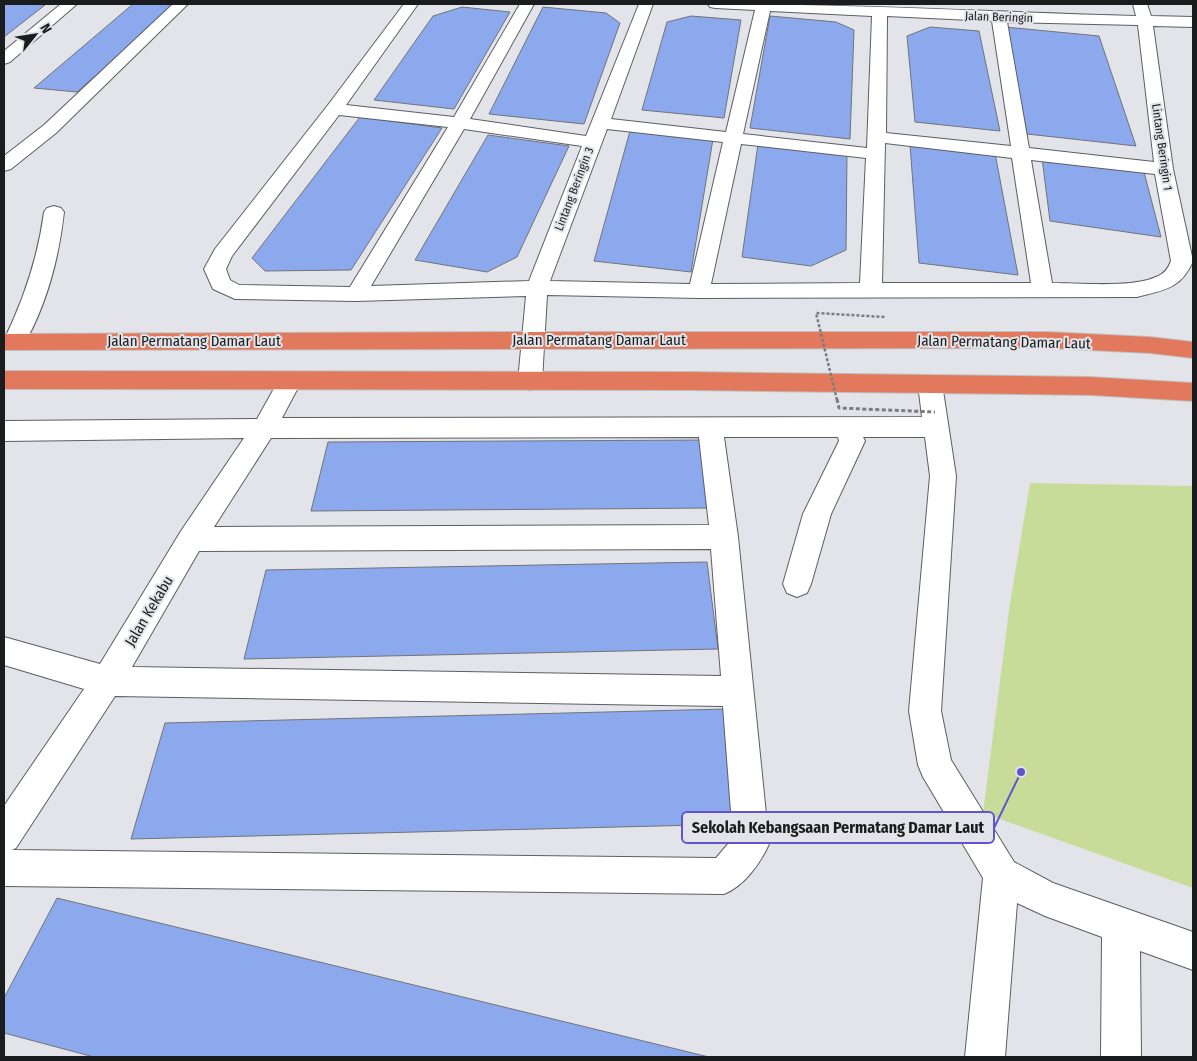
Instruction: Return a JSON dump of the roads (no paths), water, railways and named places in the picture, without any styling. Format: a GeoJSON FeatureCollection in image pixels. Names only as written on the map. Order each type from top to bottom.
{"type":"FeatureCollection","features":[{"type":"Feature","properties":{"kind":"highway","name":"Jalan Permatang Damar Laut"},"geometry":{"type":"LineString","coordinates":[[9,342],[1047,340],[1150,345],[1193,350]]}},
{"type":"Feature","properties":{"kind":"highway"},"geometry":{"type":"LineString","coordinates":[[4,380],[689,382],[934,408],[1090,386],[1193,392]]}},
{"type":"Feature","properties":{"kind":"highway"},"geometry":{"type":"LineString","coordinates":[[399,382],[447,397],[632,395],[689,382]]}},
{"type":"Feature","properties":{"kind":"street"},"geometry":{"type":"LineString","coordinates":[[4,59],[70,4]]}},
{"type":"Feature","properties":{"kind":"street"},"geometry":{"type":"LineString","coordinates":[[4,165],[50,129],[181,4]]}},
{"type":"Feature","properties":{"kind":"street"},"geometry":{"type":"LineString","coordinates":[[410,4],[334,109],[222,254],[215,269],[221,284],[235,292],[356,294],[537,288],[699,291],[1043,291],[999,17]]}},
{"type":"Feature","properties":{"kind":"street"},"geometry":{"type":"LineString","coordinates":[[356,294],[459,123],[527,4]]}},
{"type":"Feature","properties":{"kind":"street","name":"Lintang Beringin 3"},"geometry":{"type":"LineString","coordinates":[[530,381],[537,288],[646,4]]}},
{"type":"Feature","properties":{"kind":"street","name":"Jalan Beringin"},"geometry":{"type":"LineString","coordinates":[[714,4],[880,12],[898,8],[999,17],[1193,22]]}},
{"type":"Feature","properties":{"kind":"street"},"geometry":{"type":"LineString","coordinates":[[1027,4],[1042,18]]}},
{"type":"Feature","properties":{"kind":"street","name":"Lintang Beringin 1"},"geometry":{"type":"LineString","coordinates":[[1043,291],[1137,290],[1164,283],[1178,273],[1182,261],[1164,169],[1145,22],[1140,4]]}},
{"type":"Feature","properties":{"kind":"street"},"geometry":{"type":"LineString","coordinates":[[699,291],[734,139],[756,6]]}},
{"type":"Feature","properties":{"kind":"street"},"geometry":{"type":"LineString","coordinates":[[871,290],[880,12]]}},
{"type":"Feature","properties":{"kind":"street"},"geometry":{"type":"LineString","coordinates":[[334,109],[459,123],[592,142]]}},
{"type":"Feature","properties":{"kind":"street"},"geometry":{"type":"LineString","coordinates":[[599,123],[734,139],[1021,153],[1164,169]]}},
{"type":"Feature","properties":{"kind":"street"},"geometry":{"type":"LineString","coordinates":[[9,342],[27,316],[52,239],[54,212]]}},
{"type":"Feature","properties":{"kind":"street","name":"Jalan Kekabu"},"geometry":{"type":"LineString","coordinates":[[4,836],[108,681],[191,539],[264,428],[289,382]]}},
{"type":"Feature","properties":{"kind":"street"},"geometry":{"type":"LineString","coordinates":[[4,431],[264,428],[847,428],[934,408],[942,476],[926,711],[935,764],[960,810],[1001,875],[1045,898],[1193,952]]}},
{"type":"Feature","properties":{"kind":"street"},"geometry":{"type":"LineString","coordinates":[[4,868],[724,876],[751,844],[724,537],[710,428]]}},
{"type":"Feature","properties":{"kind":"street"},"geometry":{"type":"LineString","coordinates":[[797,584],[817,514],[852,441],[847,428]]}},
{"type":"Feature","properties":{"kind":"street"},"geometry":{"type":"LineString","coordinates":[[191,539],[724,537]]}},
{"type":"Feature","properties":{"kind":"street"},"geometry":{"type":"LineString","coordinates":[[4,651],[108,681],[739,691]]}},
{"type":"Feature","properties":{"kind":"street"},"geometry":{"type":"LineString","coordinates":[[985,1057],[1001,875]]}},
{"type":"Feature","properties":{"kind":"street"},"geometry":{"type":"LineString","coordinates":[[1121,926],[1121,1057]]}},
{"type":"Feature","properties":{"kind":"place","name":"Sekolah Kebangsaan Permatang Damar Laut"},"geometry":{"type":"Point","coordinates":[1021,772]}}]}
